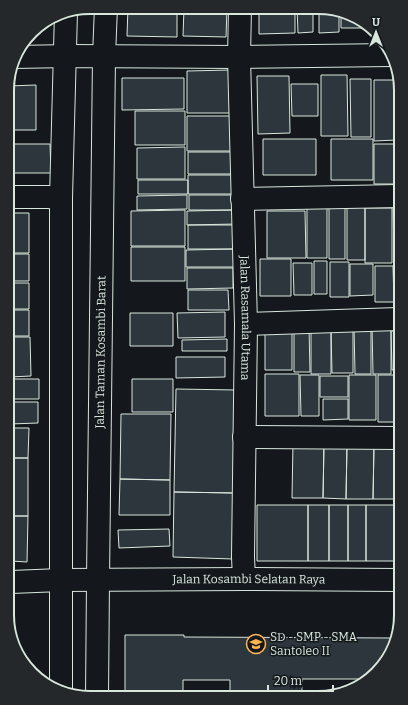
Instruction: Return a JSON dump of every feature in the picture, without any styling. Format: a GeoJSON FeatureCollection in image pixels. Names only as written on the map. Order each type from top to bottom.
{"type":"FeatureCollection","features":[{"type":"Feature","properties":{"kind":"street","name":"Jalan Taman Kosambi Barat"},"geometry":{"type":"LineString","coordinates":[[97,691],[95,580],[101,56],[105,14]]}},
{"type":"Feature","properties":{"kind":"street","name":"Jalan Rasamala Utama"},"geometry":{"type":"LineString","coordinates":[[240,14],[239,57],[246,324],[244,579]]}},
{"type":"Feature","properties":{"kind":"street"},"geometry":{"type":"LineString","coordinates":[[61,685],[61,198],[68,56],[66,18]]}},
{"type":"Feature","properties":{"kind":"street"},"geometry":{"type":"LineString","coordinates":[[22,57],[239,57],[385,55]]}},
{"type":"Feature","properties":{"kind":"street"},"geometry":{"type":"LineString","coordinates":[[242,199],[394,196]]}},
{"type":"Feature","properties":{"kind":"street"},"geometry":{"type":"LineString","coordinates":[[14,197],[61,198]]}},
{"type":"Feature","properties":{"kind":"street"},"geometry":{"type":"LineString","coordinates":[[246,324],[394,319]]}},
{"type":"Feature","properties":{"kind":"street"},"geometry":{"type":"LineString","coordinates":[[244,437],[394,438]]}},
{"type":"Feature","properties":{"kind":"street","name":"Jalan Kosambi Selatan Raya"},"geometry":{"type":"LineString","coordinates":[[14,582],[62,576],[95,580],[394,580]]}},
{"type":"Feature","properties":{"kind":"building"},"geometry":{"type":"Polygon","coordinates":[[[128,14],[177,14],[177,37],[127,36],[128,14]]]}},
{"type":"Feature","properties":{"kind":"building"},"geometry":{"type":"Polygon","coordinates":[[[184,14],[227,14],[226,37],[183,36],[184,14]]]}},
{"type":"Feature","properties":{"kind":"building"},"geometry":{"type":"Polygon","coordinates":[[[259,14],[295,14],[295,33],[259,34],[259,14]]]}},
{"type":"Feature","properties":{"kind":"building"},"geometry":{"type":"Polygon","coordinates":[[[297,14],[313,14],[313,32],[298,33],[297,14]]]}},
{"type":"Feature","properties":{"kind":"building"},"geometry":{"type":"Polygon","coordinates":[[[319,14],[339,17],[339,32],[319,33],[319,14]]]}},
{"type":"Feature","properties":{"kind":"building"},"geometry":{"type":"Polygon","coordinates":[[[341,18],[356,24],[361,28],[341,28],[341,18]]]}},
{"type":"Feature","properties":{"kind":"building"},"geometry":{"type":"Polygon","coordinates":[[[230,70],[230,113],[187,113],[187,71],[230,70]]]}},
{"type":"Feature","properties":{"kind":"building"},"geometry":{"type":"Polygon","coordinates":[[[321,75],[347,75],[348,136],[321,136],[321,75]]]}},
{"type":"Feature","properties":{"kind":"building"},"geometry":{"type":"Polygon","coordinates":[[[257,76],[289,76],[290,133],[258,134],[257,76]]]}},
{"type":"Feature","properties":{"kind":"building"},"geometry":{"type":"Polygon","coordinates":[[[122,78],[184,78],[184,109],[122,110],[122,78]]]}},
{"type":"Feature","properties":{"kind":"building"},"geometry":{"type":"Polygon","coordinates":[[[350,79],[371,79],[371,137],[351,137],[350,79]]]}},
{"type":"Feature","properties":{"kind":"building"},"geometry":{"type":"Polygon","coordinates":[[[374,80],[393,80],[394,140],[374,141],[374,80]]]}},
{"type":"Feature","properties":{"kind":"building"},"geometry":{"type":"Polygon","coordinates":[[[291,84],[318,84],[318,116],[292,116],[291,84]]]}},
{"type":"Feature","properties":{"kind":"building"},"geometry":{"type":"Polygon","coordinates":[[[36,85],[36,130],[14,130],[14,86],[36,85]]]}},
{"type":"Feature","properties":{"kind":"building"},"geometry":{"type":"Polygon","coordinates":[[[135,111],[185,111],[185,145],[135,145],[135,111]]]}},
{"type":"Feature","properties":{"kind":"building"},"geometry":{"type":"Polygon","coordinates":[[[187,116],[235,116],[235,151],[187,151],[187,116]]]}},
{"type":"Feature","properties":{"kind":"building"},"geometry":{"type":"Polygon","coordinates":[[[263,139],[316,139],[316,175],[263,175],[263,139]]]}},
{"type":"Feature","properties":{"kind":"building"},"geometry":{"type":"Polygon","coordinates":[[[331,139],[373,139],[373,180],[331,180],[331,139]]]}},
{"type":"Feature","properties":{"kind":"building"},"geometry":{"type":"Polygon","coordinates":[[[14,144],[50,144],[51,173],[14,173],[14,144]]]}},
{"type":"Feature","properties":{"kind":"building"},"geometry":{"type":"Polygon","coordinates":[[[374,144],[394,144],[394,184],[374,184],[374,144]]]}},
{"type":"Feature","properties":{"kind":"building"},"geometry":{"type":"Polygon","coordinates":[[[185,147],[185,179],[137,179],[137,148],[185,147]]]}},
{"type":"Feature","properties":{"kind":"building"},"geometry":{"type":"Polygon","coordinates":[[[188,152],[232,152],[232,174],[188,174],[188,152]]]}},
{"type":"Feature","properties":{"kind":"building"},"geometry":{"type":"Polygon","coordinates":[[[188,175],[233,175],[233,194],[188,194],[188,175]]]}},
{"type":"Feature","properties":{"kind":"building"},"geometry":{"type":"Polygon","coordinates":[[[138,180],[188,180],[188,194],[138,194],[138,180]]]}},
{"type":"Feature","properties":{"kind":"building"},"geometry":{"type":"Polygon","coordinates":[[[187,195],[187,209],[137,210],[137,196],[187,195]]]}},
{"type":"Feature","properties":{"kind":"building"},"geometry":{"type":"Polygon","coordinates":[[[189,195],[238,195],[238,210],[189,210],[189,195]]]}},
{"type":"Feature","properties":{"kind":"building"},"geometry":{"type":"Polygon","coordinates":[[[347,200],[365,200],[365,260],[347,260],[347,200]]]}},
{"type":"Feature","properties":{"kind":"building"},"geometry":{"type":"Polygon","coordinates":[[[307,201],[327,201],[327,258],[307,258],[307,201]]]}},
{"type":"Feature","properties":{"kind":"building"},"geometry":{"type":"Polygon","coordinates":[[[393,201],[394,201],[394,264],[393,201]]]}},
{"type":"Feature","properties":{"kind":"building"},"geometry":{"type":"Polygon","coordinates":[[[345,205],[345,259],[329,259],[329,206],[345,205]]]}},
{"type":"Feature","properties":{"kind":"building"},"geometry":{"type":"Polygon","coordinates":[[[365,208],[392,208],[392,263],[365,263],[365,208]]]}},
{"type":"Feature","properties":{"kind":"building"},"geometry":{"type":"Polygon","coordinates":[[[185,210],[185,246],[131,246],[131,211],[185,210]]]}},
{"type":"Feature","properties":{"kind":"building"},"geometry":{"type":"Polygon","coordinates":[[[237,210],[237,224],[187,225],[187,211],[237,210]]]}},
{"type":"Feature","properties":{"kind":"building"},"geometry":{"type":"Polygon","coordinates":[[[267,211],[305,211],[306,258],[267,258],[267,211]]]}},
{"type":"Feature","properties":{"kind":"building"},"geometry":{"type":"Polygon","coordinates":[[[14,213],[29,213],[29,253],[14,253],[14,213]]]}},
{"type":"Feature","properties":{"kind":"building"},"geometry":{"type":"Polygon","coordinates":[[[188,225],[233,225],[234,249],[188,249],[188,225]]]}},
{"type":"Feature","properties":{"kind":"building"},"geometry":{"type":"Polygon","coordinates":[[[131,247],[185,247],[185,281],[131,281],[131,247]]]}},
{"type":"Feature","properties":{"kind":"building"},"geometry":{"type":"Polygon","coordinates":[[[235,249],[235,267],[186,267],[186,250],[235,249]]]}},
{"type":"Feature","properties":{"kind":"building"},"geometry":{"type":"Polygon","coordinates":[[[14,254],[29,254],[29,281],[14,281],[14,254]]]}},
{"type":"Feature","properties":{"kind":"building"},"geometry":{"type":"Polygon","coordinates":[[[260,259],[291,259],[291,296],[260,296],[260,259]]]}},
{"type":"Feature","properties":{"kind":"building"},"geometry":{"type":"Polygon","coordinates":[[[314,261],[327,261],[327,294],[314,294],[314,261]]]}},
{"type":"Feature","properties":{"kind":"building"},"geometry":{"type":"Polygon","coordinates":[[[330,262],[349,262],[349,297],[330,297],[330,262]]]}},
{"type":"Feature","properties":{"kind":"building"},"geometry":{"type":"Polygon","coordinates":[[[293,263],[312,263],[312,295],[294,295],[293,263]]]}},
{"type":"Feature","properties":{"kind":"building"},"geometry":{"type":"Polygon","coordinates":[[[350,264],[373,264],[373,295],[350,296],[350,264]]]}},
{"type":"Feature","properties":{"kind":"building"},"geometry":{"type":"Polygon","coordinates":[[[375,266],[393,266],[394,302],[375,302],[375,266]]]}},
{"type":"Feature","properties":{"kind":"building"},"geometry":{"type":"Polygon","coordinates":[[[187,268],[233,268],[233,288],[187,289],[187,268]]]}},
{"type":"Feature","properties":{"kind":"building"},"geometry":{"type":"Polygon","coordinates":[[[14,283],[29,283],[29,309],[14,309],[14,283]]]}},
{"type":"Feature","properties":{"kind":"building"},"geometry":{"type":"Polygon","coordinates":[[[188,290],[228,290],[229,310],[188,310],[188,290]]]}},
{"type":"Feature","properties":{"kind":"building"},"geometry":{"type":"Polygon","coordinates":[[[14,310],[29,310],[29,336],[14,336],[14,310]]]}},
{"type":"Feature","properties":{"kind":"building"},"geometry":{"type":"Polygon","coordinates":[[[225,312],[225,337],[178,338],[177,313],[225,312]]]}},
{"type":"Feature","properties":{"kind":"building"},"geometry":{"type":"Polygon","coordinates":[[[130,313],[173,313],[173,346],[130,346],[130,313]]]}},
{"type":"Feature","properties":{"kind":"building"},"geometry":{"type":"Polygon","coordinates":[[[294,327],[309,327],[310,372],[294,372],[294,327]]]}},
{"type":"Feature","properties":{"kind":"building"},"geometry":{"type":"Polygon","coordinates":[[[372,327],[391,327],[391,374],[373,374],[372,327]]]}},
{"type":"Feature","properties":{"kind":"building"},"geometry":{"type":"Polygon","coordinates":[[[354,328],[371,328],[371,374],[355,374],[354,328]]]}},
{"type":"Feature","properties":{"kind":"building"},"geometry":{"type":"Polygon","coordinates":[[[265,329],[292,329],[292,370],[265,370],[265,329]]]}},
{"type":"Feature","properties":{"kind":"building"},"geometry":{"type":"Polygon","coordinates":[[[311,329],[331,329],[331,374],[311,374],[311,329]]]}},
{"type":"Feature","properties":{"kind":"building"},"geometry":{"type":"Polygon","coordinates":[[[331,330],[353,330],[353,373],[332,373],[331,330]]]}},
{"type":"Feature","properties":{"kind":"building"},"geometry":{"type":"Polygon","coordinates":[[[391,331],[394,331],[394,370],[392,370],[391,331]]]}},
{"type":"Feature","properties":{"kind":"building"},"geometry":{"type":"Polygon","coordinates":[[[14,337],[30,337],[31,376],[14,377],[14,337]]]}},
{"type":"Feature","properties":{"kind":"building"},"geometry":{"type":"Polygon","coordinates":[[[227,339],[227,351],[182,351],[182,340],[227,339]]]}},
{"type":"Feature","properties":{"kind":"building"},"geometry":{"type":"Polygon","coordinates":[[[176,357],[225,357],[225,377],[176,378],[176,357]]]}},
{"type":"Feature","properties":{"kind":"building"},"geometry":{"type":"Polygon","coordinates":[[[265,374],[299,374],[299,416],[265,416],[265,374]]]}},
{"type":"Feature","properties":{"kind":"building"},"geometry":{"type":"Polygon","coordinates":[[[300,375],[319,375],[319,416],[301,416],[300,375]]]}},
{"type":"Feature","properties":{"kind":"building"},"geometry":{"type":"Polygon","coordinates":[[[349,375],[376,375],[376,420],[349,420],[349,375]]]}},
{"type":"Feature","properties":{"kind":"building"},"geometry":{"type":"Polygon","coordinates":[[[378,375],[394,375],[394,422],[378,422],[378,375]]]}},
{"type":"Feature","properties":{"kind":"building"},"geometry":{"type":"Polygon","coordinates":[[[320,376],[348,376],[348,397],[320,397],[320,376]]]}},
{"type":"Feature","properties":{"kind":"building"},"geometry":{"type":"Polygon","coordinates":[[[14,379],[39,379],[39,399],[14,399],[14,379]]]}},
{"type":"Feature","properties":{"kind":"building"},"geometry":{"type":"Polygon","coordinates":[[[132,379],[173,379],[173,412],[132,412],[132,379]]]}},
{"type":"Feature","properties":{"kind":"building"},"geometry":{"type":"Polygon","coordinates":[[[176,389],[237,390],[235,493],[174,492],[176,389]]]}},
{"type":"Feature","properties":{"kind":"building"},"geometry":{"type":"Polygon","coordinates":[[[323,399],[348,399],[348,419],[323,420],[323,399]]]}},
{"type":"Feature","properties":{"kind":"building"},"geometry":{"type":"Polygon","coordinates":[[[14,402],[38,402],[38,423],[14,424],[14,402]]]}},
{"type":"Feature","properties":{"kind":"building"},"geometry":{"type":"Polygon","coordinates":[[[121,414],[171,414],[170,480],[120,479],[121,414]]]}},
{"type":"Feature","properties":{"kind":"building"},"geometry":{"type":"Polygon","coordinates":[[[14,428],[29,428],[28,458],[14,458],[14,428]]]}},
{"type":"Feature","properties":{"kind":"building"},"geometry":{"type":"Polygon","coordinates":[[[293,442],[324,443],[323,498],[292,498],[293,442]]]}},
{"type":"Feature","properties":{"kind":"building"},"geometry":{"type":"Polygon","coordinates":[[[324,443],[347,443],[346,499],[323,498],[324,443]]]}},
{"type":"Feature","properties":{"kind":"building"},"geometry":{"type":"Polygon","coordinates":[[[347,443],[374,444],[373,499],[346,499],[347,443]]]}},
{"type":"Feature","properties":{"kind":"building"},"geometry":{"type":"Polygon","coordinates":[[[374,444],[394,444],[394,499],[373,499],[374,444]]]}},
{"type":"Feature","properties":{"kind":"building"},"geometry":{"type":"Polygon","coordinates":[[[14,458],[28,458],[28,516],[14,516],[14,458]]]}},
{"type":"Feature","properties":{"kind":"building"},"geometry":{"type":"Polygon","coordinates":[[[120,479],[170,480],[170,515],[119,515],[120,479]]]}},
{"type":"Feature","properties":{"kind":"building"},"geometry":{"type":"Polygon","coordinates":[[[174,492],[235,493],[233,559],[173,557],[174,492]]]}},
{"type":"Feature","properties":{"kind":"building"},"geometry":{"type":"Polygon","coordinates":[[[257,505],[308,505],[308,561],[257,561],[257,505]]]}},
{"type":"Feature","properties":{"kind":"building"},"geometry":{"type":"Polygon","coordinates":[[[308,505],[329,505],[329,561],[308,561],[308,505]]]}},
{"type":"Feature","properties":{"kind":"building"},"geometry":{"type":"Polygon","coordinates":[[[329,505],[348,505],[348,561],[329,561],[329,505]]]}},
{"type":"Feature","properties":{"kind":"building"},"geometry":{"type":"Polygon","coordinates":[[[348,505],[366,505],[366,561],[348,561],[348,505]]]}},
{"type":"Feature","properties":{"kind":"building"},"geometry":{"type":"Polygon","coordinates":[[[366,505],[394,505],[394,561],[366,561],[366,505]]]}},
{"type":"Feature","properties":{"kind":"building"},"geometry":{"type":"Polygon","coordinates":[[[14,516],[28,516],[27,562],[14,561],[14,516]]]}},
{"type":"Feature","properties":{"kind":"building"},"geometry":{"type":"Polygon","coordinates":[[[169,529],[170,546],[119,548],[118,530],[169,529]]]}},
{"type":"Feature","properties":{"kind":"building","name":"SD - SMP - SMA Santoleo II"},"geometry":{"type":"Polygon","coordinates":[[[125,635],[184,635],[184,637],[390,638],[386,649],[375,665],[359,679],[302,679],[302,691],[230,691],[230,680],[183,680],[183,691],[125,691],[125,635]]]}},
{"type":"Feature","properties":{"kind":"place","name":"SD - SMP - SMA Santoleo II"},"geometry":{"type":"Point","coordinates":[256,644]}}]}
